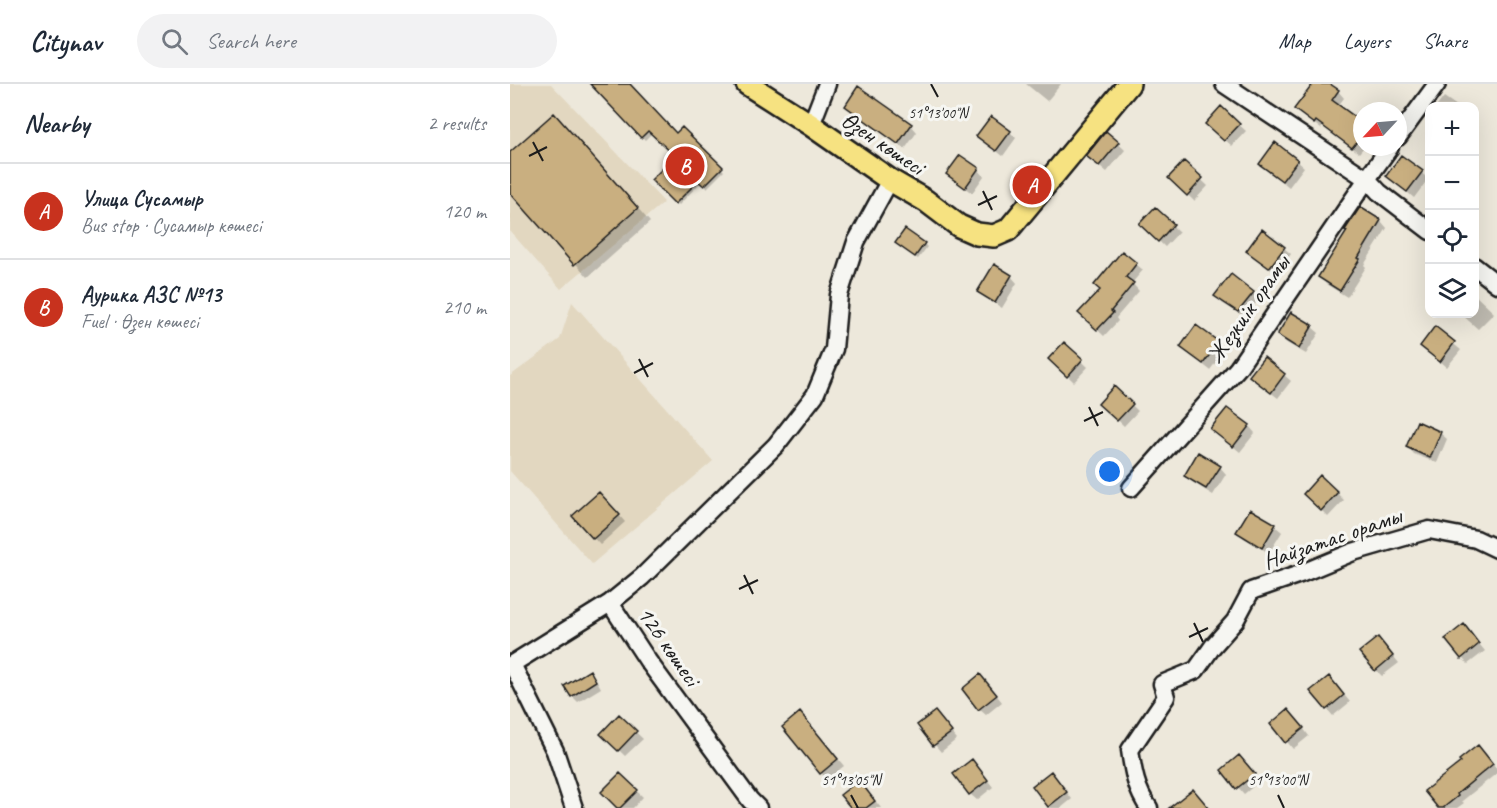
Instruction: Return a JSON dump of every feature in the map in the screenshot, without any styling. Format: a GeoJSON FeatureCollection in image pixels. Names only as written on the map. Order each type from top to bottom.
{"type":"FeatureCollection","features":[{"type":"Feature","properties":{"kind":"main road","name":"Өзен көшесі"},"geometry":{"type":"LineString","coordinates":[[747,84],[890,180],[926,201],[959,226],[977,234],[994,236],[1008,230],[1129,84]]}},
{"type":"Feature","properties":{"kind":"street"},"geometry":{"type":"LineString","coordinates":[[811,125],[827,84]]}},
{"type":"Feature","properties":{"kind":"street"},"geometry":{"type":"LineString","coordinates":[[1224,84],[1367,179],[1379,192],[1425,227]]}},
{"type":"Feature","properties":{"kind":"street"},"geometry":{"type":"LineString","coordinates":[[1407,125],[1437,84]]}},
{"type":"Feature","properties":{"kind":"street","name":"Жезкиік орамы"},"geometry":{"type":"LineString","coordinates":[[1131,488],[1238,368],[1384,156]]}},
{"type":"Feature","properties":{"kind":"street"},"geometry":{"type":"LineString","coordinates":[[610,603],[642,578],[776,445],[815,395],[834,349],[839,296],[856,242],[890,180]]}},
{"type":"Feature","properties":{"kind":"street"},"geometry":{"type":"LineString","coordinates":[[1479,270],[1497,284]]}},
{"type":"Feature","properties":{"kind":"street","name":"Найзатас орамы"},"geometry":{"type":"LineString","coordinates":[[1149,808],[1141,796],[1134,776],[1130,750],[1166,697],[1162,684],[1196,670],[1235,621],[1251,591],[1353,552],[1429,530],[1476,539],[1497,549]]}},
{"type":"Feature","properties":{"kind":"street","name":"126 көшесі"},"geometry":{"type":"LineString","coordinates":[[574,808],[555,751],[511,665],[610,603],[648,662],[758,808]]}},
{"type":"Feature","properties":{"kind":"shaded area"},"geometry":{"type":"Polygon","coordinates":[[[510,84],[551,84],[664,202],[561,289],[510,231],[510,84]]]}},
{"type":"Feature","properties":{"kind":"shaded area"},"geometry":{"type":"Polygon","coordinates":[[[572,302],[713,461],[592,564],[510,471],[510,376],[560,339],[572,302]]]}},
{"type":"Feature","properties":{"kind":"building"},"geometry":{"type":"Polygon","coordinates":[[[590,84],[630,84],[676,133],[682,127],[723,167],[704,186],[698,181],[675,204],[651,180],[675,156],[648,131],[641,138],[590,84]]]}},
{"type":"Feature","properties":{"kind":"building"},"geometry":{"type":"Polygon","coordinates":[[[1313,84],[1330,84],[1339,90],[1332,100],[1353,115],[1353,147],[1316,121],[1314,124],[1294,109],[1313,84]]]}},
{"type":"Feature","properties":{"kind":"building"},"geometry":{"type":"Polygon","coordinates":[[[858,86],[912,124],[898,144],[845,106],[858,86]]]}},
{"type":"Feature","properties":{"kind":"building"},"geometry":{"type":"Polygon","coordinates":[[[1221,106],[1240,124],[1224,141],[1205,124],[1221,106]]]}},
{"type":"Feature","properties":{"kind":"building"},"geometry":{"type":"Polygon","coordinates":[[[554,113],[638,208],[574,265],[510,193],[510,152],[554,113]]]}},
{"type":"Feature","properties":{"kind":"building"},"geometry":{"type":"Polygon","coordinates":[[[991,116],[1011,131],[996,151],[976,136],[991,116]]]}},
{"type":"Feature","properties":{"kind":"building"},"geometry":{"type":"Polygon","coordinates":[[[1106,131],[1119,142],[1099,166],[1086,156],[1106,131]]]}},
{"type":"Feature","properties":{"kind":"building"},"geometry":{"type":"Polygon","coordinates":[[[1275,142],[1298,160],[1282,181],[1259,164],[1275,142]]]}},
{"type":"Feature","properties":{"kind":"building"},"geometry":{"type":"Polygon","coordinates":[[[960,155],[979,168],[965,188],[946,174],[960,155]]]}},
{"type":"Feature","properties":{"kind":"building"},"geometry":{"type":"Polygon","coordinates":[[[1400,156],[1423,171],[1407,192],[1386,176],[1400,156]]]}},
{"type":"Feature","properties":{"kind":"building"},"geometry":{"type":"Polygon","coordinates":[[[1184,161],[1203,178],[1187,196],[1168,178],[1184,161]]]}},
{"type":"Feature","properties":{"kind":"building"},"geometry":{"type":"Polygon","coordinates":[[[1155,207],[1174,224],[1158,242],[1139,224],[1155,207]]]}},
{"type":"Feature","properties":{"kind":"building"},"geometry":{"type":"Polygon","coordinates":[[[1360,207],[1381,220],[1340,291],[1318,277],[1360,207]]]}},
{"type":"Feature","properties":{"kind":"building"},"geometry":{"type":"Polygon","coordinates":[[[905,229],[925,243],[915,257],[895,243],[905,229]]]}},
{"type":"Feature","properties":{"kind":"building"},"geometry":{"type":"Polygon","coordinates":[[[1262,229],[1285,247],[1269,268],[1246,251],[1262,229]]]}},
{"type":"Feature","properties":{"kind":"building"},"geometry":{"type":"Polygon","coordinates":[[[1122,251],[1137,263],[1126,277],[1134,283],[1111,311],[1113,313],[1097,330],[1078,313],[1100,290],[1094,285],[1122,251]]]}},
{"type":"Feature","properties":{"kind":"building"},"geometry":{"type":"Polygon","coordinates":[[[994,264],[1012,275],[995,303],[977,292],[994,264]]]}},
{"type":"Feature","properties":{"kind":"building"},"geometry":{"type":"Polygon","coordinates":[[[1231,274],[1254,292],[1238,312],[1214,296],[1231,274]]]}},
{"type":"Feature","properties":{"kind":"building"},"geometry":{"type":"Polygon","coordinates":[[[1291,312],[1313,325],[1299,349],[1277,335],[1291,312]]]}},
{"type":"Feature","properties":{"kind":"building"},"geometry":{"type":"Polygon","coordinates":[[[1196,325],[1219,342],[1203,364],[1180,347],[1196,325]]]}},
{"type":"Feature","properties":{"kind":"building"},"geometry":{"type":"Polygon","coordinates":[[[1435,326],[1455,342],[1440,362],[1420,346],[1435,326]]]}},
{"type":"Feature","properties":{"kind":"building"},"geometry":{"type":"Polygon","coordinates":[[[1064,342],[1083,359],[1067,377],[1048,359],[1064,342]]]}},
{"type":"Feature","properties":{"kind":"building"},"geometry":{"type":"Polygon","coordinates":[[[1264,357],[1285,374],[1271,393],[1249,376],[1264,357]]]}},
{"type":"Feature","properties":{"kind":"building"},"geometry":{"type":"Polygon","coordinates":[[[1114,386],[1133,404],[1117,421],[1098,404],[1114,386]]]}},
{"type":"Feature","properties":{"kind":"building"},"geometry":{"type":"Polygon","coordinates":[[[1227,408],[1250,425],[1233,447],[1210,429],[1227,408]]]}},
{"type":"Feature","properties":{"kind":"building"},"geometry":{"type":"Polygon","coordinates":[[[1417,421],[1441,432],[1430,458],[1406,447],[1417,421]]]}},
{"type":"Feature","properties":{"kind":"building"},"geometry":{"type":"Polygon","coordinates":[[[1198,452],[1221,466],[1206,489],[1184,476],[1198,452]]]}},
{"type":"Feature","properties":{"kind":"building"},"geometry":{"type":"Polygon","coordinates":[[[1320,475],[1338,492],[1321,511],[1303,494],[1320,475]]]}},
{"type":"Feature","properties":{"kind":"building"},"geometry":{"type":"Polygon","coordinates":[[[599,492],[620,515],[593,539],[572,516],[599,492]]]}},
{"type":"Feature","properties":{"kind":"building"},"geometry":{"type":"Polygon","coordinates":[[[1250,509],[1276,524],[1262,548],[1236,532],[1250,509]]]}},
{"type":"Feature","properties":{"kind":"building"},"geometry":{"type":"Polygon","coordinates":[[[1464,624],[1479,644],[1461,659],[1445,639],[1464,624]]]}},
{"type":"Feature","properties":{"kind":"building"},"geometry":{"type":"Polygon","coordinates":[[[1378,637],[1393,656],[1375,671],[1359,652],[1378,637]]]}},
{"type":"Feature","properties":{"kind":"building"},"geometry":{"type":"Polygon","coordinates":[[[590,670],[596,681],[571,697],[564,686],[590,670]]]}},
{"type":"Feature","properties":{"kind":"building"},"geometry":{"type":"Polygon","coordinates":[[[980,674],[997,695],[978,710],[962,689],[980,674]]]}},
{"type":"Feature","properties":{"kind":"building"},"geometry":{"type":"Polygon","coordinates":[[[1329,676],[1344,695],[1326,710],[1310,691],[1329,676]]]}},
{"type":"Feature","properties":{"kind":"building"},"geometry":{"type":"Polygon","coordinates":[[[1288,709],[1304,728],[1285,743],[1270,724],[1288,709]]]}},
{"type":"Feature","properties":{"kind":"building"},"geometry":{"type":"Polygon","coordinates":[[[935,711],[952,732],[933,746],[917,725],[935,711]]]}},
{"type":"Feature","properties":{"kind":"building"},"geometry":{"type":"Polygon","coordinates":[[[800,712],[838,759],[820,774],[782,727],[800,712]]]}},
{"type":"Feature","properties":{"kind":"building"},"geometry":{"type":"Polygon","coordinates":[[[619,714],[637,731],[618,751],[600,734],[619,714]]]}},
{"type":"Feature","properties":{"kind":"building"},"geometry":{"type":"Polygon","coordinates":[[[1478,745],[1493,764],[1443,808],[1438,808],[1424,791],[1461,762],[1459,760],[1478,745]]]}},
{"type":"Feature","properties":{"kind":"building"},"geometry":{"type":"Polygon","coordinates":[[[1239,755],[1255,774],[1236,789],[1221,770],[1239,755]]]}},
{"type":"Feature","properties":{"kind":"building"},"geometry":{"type":"Polygon","coordinates":[[[972,759],[988,780],[969,795],[953,774],[972,759]]]}},
{"type":"Feature","properties":{"kind":"building"},"geometry":{"type":"Polygon","coordinates":[[[1051,771],[1067,792],[1048,807],[1032,786],[1051,771]]]}},
{"type":"Feature","properties":{"kind":"building"},"geometry":{"type":"Polygon","coordinates":[[[620,773],[638,790],[620,808],[617,808],[601,792],[620,773]]]}},
{"type":"Feature","properties":{"kind":"building"},"geometry":{"type":"Polygon","coordinates":[[[859,780],[875,801],[866,808],[851,808],[840,795],[859,780]]]}},
{"type":"Feature","properties":{"kind":"building"},"geometry":{"type":"Polygon","coordinates":[[[1193,789],[1209,808],[1169,808],[1193,789]]]}},
{"type":"Feature","properties":{"kind":"place","name":"Аурика АЗС №13"},"geometry":{"type":"Point","coordinates":[685,166]}},
{"type":"Feature","properties":{"kind":"place","name":"Улица Сусамыр"},"geometry":{"type":"Point","coordinates":[1032,185]}}]}
